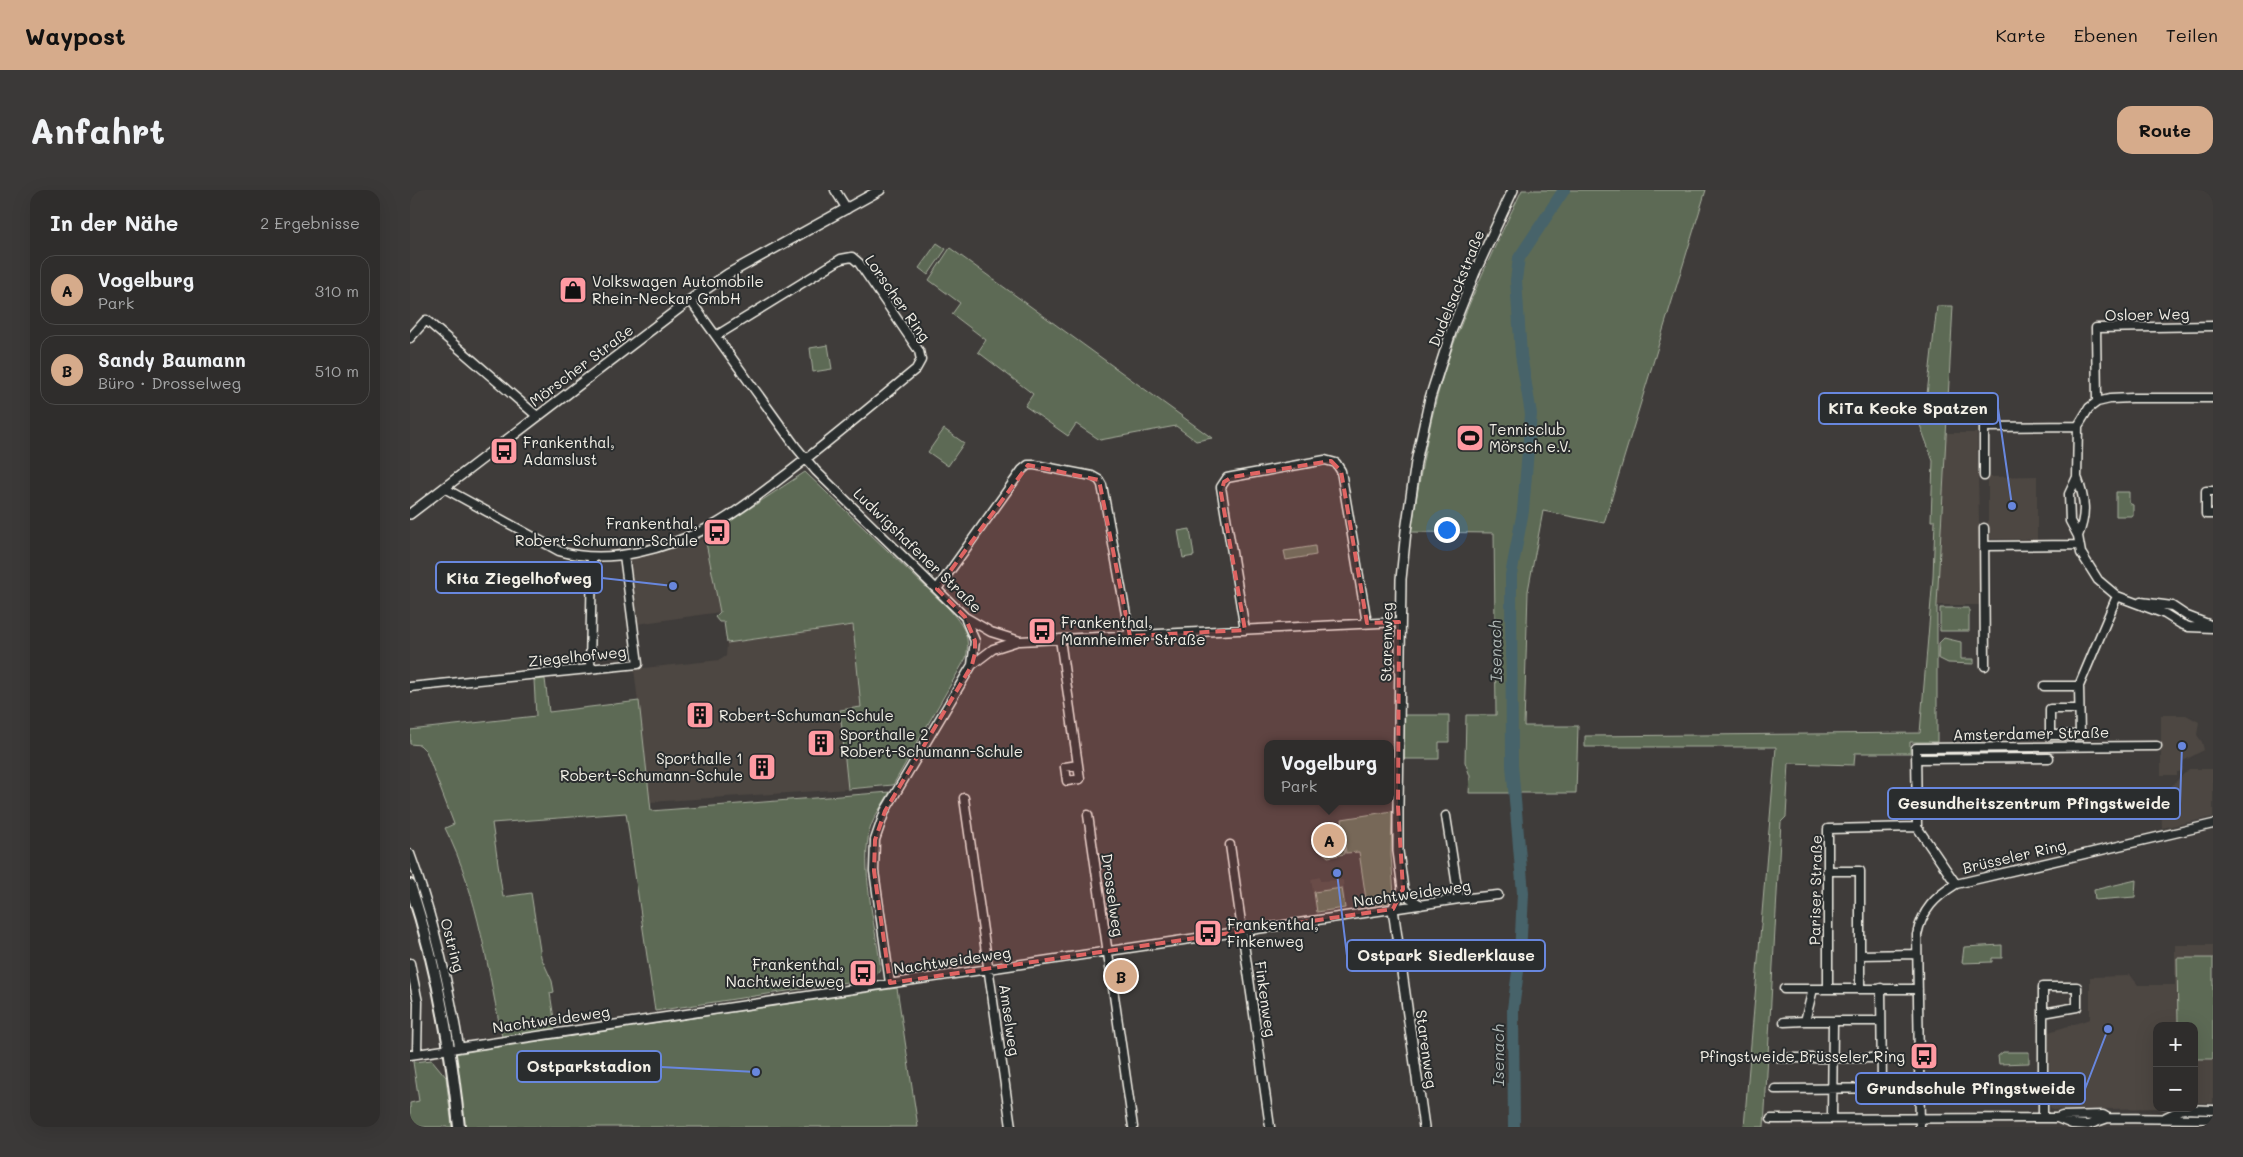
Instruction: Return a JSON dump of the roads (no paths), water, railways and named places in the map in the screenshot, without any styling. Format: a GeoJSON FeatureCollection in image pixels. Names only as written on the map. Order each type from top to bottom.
{"type":"FeatureCollection","features":[{"type":"Feature","properties":{"kind":"main road","name":"Ostring"},"geometry":{"type":"LineString","coordinates":[[410,885],[436,980],[459,1127]]}},
{"type":"Feature","properties":{"kind":"street"},"geometry":{"type":"LineString","coordinates":[[835,190],[847,209]]}},
{"type":"Feature","properties":{"kind":"street","name":"Mörscher Straße"},"geometry":{"type":"LineString","coordinates":[[410,514],[690,300],[728,274],[880,190]]}},
{"type":"Feature","properties":{"kind":"street","name":"Dudelsackstraße"},"geometry":{"type":"LineString","coordinates":[[1430,398],[1452,329],[1475,272],[1513,190]]}},
{"type":"Feature","properties":{"kind":"street","name":"Lorscher Ring"},"geometry":{"type":"LineString","coordinates":[[716,336],[841,259],[852,257],[859,263],[919,351],[921,360],[916,369],[806,459]]}},
{"type":"Feature","properties":{"kind":"street","name":"Ludwigshafener Straße"},"geometry":{"type":"LineString","coordinates":[[690,300],[806,459],[965,617],[991,632],[1020,641],[1399,622]]}},
{"type":"Feature","properties":{"kind":"street"},"geometry":{"type":"LineString","coordinates":[[410,338],[426,320],[537,416]]}},
{"type":"Feature","properties":{"kind":"street","name":"Osloer Weg"},"geometry":{"type":"LineString","coordinates":[[2097,402],[2096,328],[2213,326]]}},
{"type":"Feature","properties":{"kind":"street","name":"Starenweg"},"geometry":{"type":"LineString","coordinates":[[1403,889],[1398,851],[1399,622],[1406,530],[1420,440],[1430,398]]}},
{"type":"Feature","properties":{"kind":"street"},"geometry":{"type":"LineString","coordinates":[[2213,398],[2124,398],[2097,402],[2089,408],[2078,426],[2077,477],[2084,494],[2084,520],[2078,536],[2078,545],[2091,571],[2118,596],[2166,614],[2189,627],[2213,627]]}},
{"type":"Feature","properties":{"kind":"street"},"geometry":{"type":"LineString","coordinates":[[1984,476],[1984,427],[2078,426]]}},
{"type":"Feature","properties":{"kind":"street"},"geometry":{"type":"LineString","coordinates":[[444,488],[559,551],[574,556],[624,555],[683,539],[714,525],[734,513],[806,459]]}},
{"type":"Feature","properties":{"kind":"street"},"geometry":{"type":"LineString","coordinates":[[1245,630],[1222,487],[1227,478],[1325,460],[1336,463],[1341,472],[1367,623]]}},
{"type":"Feature","properties":{"kind":"street"},"geometry":{"type":"LineString","coordinates":[[937,589],[1022,470],[1028,465],[1092,476],[1099,480],[1102,485],[1130,636]]}},
{"type":"Feature","properties":{"kind":"street"},"geometry":{"type":"LineString","coordinates":[[2077,477],[2069,494],[2070,521],[2078,536]]}},
{"type":"Feature","properties":{"kind":"street"},"geometry":{"type":"LineString","coordinates":[[2213,491],[2206,491],[2206,514],[2213,514]]}},
{"type":"Feature","properties":{"kind":"street"},"geometry":{"type":"LineString","coordinates":[[1984,528],[1985,666]]}},
{"type":"Feature","properties":{"kind":"street"},"geometry":{"type":"LineString","coordinates":[[1984,546],[2078,545]]}},
{"type":"Feature","properties":{"kind":"street","name":"Ziegelhofweg"},"geometry":{"type":"LineString","coordinates":[[410,688],[638,664],[624,555]]}},
{"type":"Feature","properties":{"kind":"street"},"geometry":{"type":"LineString","coordinates":[[590,669],[592,557]]}},
{"type":"Feature","properties":{"kind":"street"},"geometry":{"type":"LineString","coordinates":[[2079,709],[2050,709],[2050,735],[2080,735],[2079,686],[2118,596]]}},
{"type":"Feature","properties":{"kind":"street"},"geometry":{"type":"LineString","coordinates":[[965,617],[972,629],[975,641],[972,665]]}},
{"type":"Feature","properties":{"kind":"street"},"geometry":{"type":"LineString","coordinates":[[1060,639],[1078,765]]}},
{"type":"Feature","properties":{"kind":"street"},"geometry":{"type":"LineString","coordinates":[[890,983],[874,871],[875,840],[885,811],[972,665],[992,649],[1020,641]]}},
{"type":"Feature","properties":{"kind":"street"},"geometry":{"type":"LineString","coordinates":[[2044,686],[2079,686]]}},
{"type":"Feature","properties":{"kind":"street","name":"Amsterdamer Straße"},"geometry":{"type":"LineString","coordinates":[[2049,758],[1916,759],[1916,748],[2157,746]]}},
{"type":"Feature","properties":{"kind":"street"},"geometry":{"type":"LineString","coordinates":[[1916,759],[1917,827],[1956,884]]}},
{"type":"Feature","properties":{"kind":"street","name":"Amselweg"},"geometry":{"type":"LineString","coordinates":[[964,798],[1012,1127]]}},
{"type":"Feature","properties":{"kind":"street","name":"Drosselweg"},"geometry":{"type":"LineString","coordinates":[[1088,815],[1133,1127]]}},
{"type":"Feature","properties":{"kind":"street"},"geometry":{"type":"LineString","coordinates":[[1446,816],[1459,899]]}},
{"type":"Feature","properties":{"kind":"street","name":"Brüsseler Ring"},"geometry":{"type":"LineString","coordinates":[[1920,1127],[1917,936],[1924,914],[1930,903],[1956,884],[2213,824]]}},
{"type":"Feature","properties":{"kind":"street","name":"Pariser Straße"},"geometry":{"type":"LineString","coordinates":[[1828,988],[1828,829],[1917,827]]}},
{"type":"Feature","properties":{"kind":"street","name":"Finkenweg"},"geometry":{"type":"LineString","coordinates":[[1230,845],[1270,1127]]}},
{"type":"Feature","properties":{"kind":"street","name":"Ostring"},"geometry":{"type":"LineString","coordinates":[[410,854],[438,944],[450,993],[459,1046]]}},
{"type":"Feature","properties":{"kind":"street"},"geometry":{"type":"LineString","coordinates":[[1827,871],[1860,871],[1860,988]]}},
{"type":"Feature","properties":{"kind":"street"},"geometry":{"type":"LineString","coordinates":[[1392,909],[1403,889],[1410,898],[1421,905]]}},
{"type":"Feature","properties":{"kind":"street","name":"Nachtweideweg"},"geometry":{"type":"LineString","coordinates":[[414,1054],[1459,899],[1498,895]]}},
{"type":"Feature","properties":{"kind":"street","name":"Starenweg"},"geometry":{"type":"LineString","coordinates":[[1392,909],[1424,1127]]}},
{"type":"Feature","properties":{"kind":"street"},"geometry":{"type":"LineString","coordinates":[[1860,955],[1917,954]]}},
{"type":"Feature","properties":{"kind":"street"},"geometry":{"type":"LineString","coordinates":[[410,963],[418,1002],[414,1054]]}},
{"type":"Feature","properties":{"kind":"street"},"geometry":{"type":"LineString","coordinates":[[2043,1013],[2077,1007],[2077,987],[2043,987],[2043,1013],[2043,1118]]}},
{"type":"Feature","properties":{"kind":"street"},"geometry":{"type":"LineString","coordinates":[[1881,988],[1882,1088]]}},
{"type":"Feature","properties":{"kind":"street"},"geometry":{"type":"LineString","coordinates":[[1784,989],[1918,989]]}},
{"type":"Feature","properties":{"kind":"street"},"geometry":{"type":"LineString","coordinates":[[1805,1021],[1813,989]]}},
{"type":"Feature","properties":{"kind":"street"},"geometry":{"type":"LineString","coordinates":[[1832,1118],[1833,1021]]}},
{"type":"Feature","properties":{"kind":"street"},"geometry":{"type":"LineString","coordinates":[[1784,1022],[1881,1021]]}},
{"type":"Feature","properties":{"kind":"street"},"geometry":{"type":"LineString","coordinates":[[1780,1058],[1881,1058]]}},
{"type":"Feature","properties":{"kind":"street"},"geometry":{"type":"LineString","coordinates":[[1775,1089],[1920,1088]]}},
{"type":"Feature","properties":{"kind":"street"},"geometry":{"type":"LineString","coordinates":[[2166,1118],[2183,1109],[2213,1110]]}},
{"type":"Feature","properties":{"kind":"street"},"geometry":{"type":"LineString","coordinates":[[1771,1119],[2057,1118],[2072,1124],[2088,1124],[2108,1118],[2166,1118],[2196,1123],[2213,1119]]}},
{"type":"Feature","properties":{"kind":"waterway","name":"Isenach"},"geometry":{"type":"LineString","coordinates":[[1514,1127],[1513,1009],[1520,956],[1523,893],[1512,765],[1511,575],[1523,511],[1531,414],[1521,355],[1516,280],[1519,258],[1564,190]]}},
{"type":"Feature","properties":{"kind":"place","name":"Volkswagen Automobile Rhein-Neckar GmbH"},"geometry":{"type":"Point","coordinates":[573,290]}},
{"type":"Feature","properties":{"kind":"place","name":"Tennisclub Mörsch e.V."},"geometry":{"type":"Point","coordinates":[1470,438]}},
{"type":"Feature","properties":{"kind":"place","name":"Frankenthal, Adamslust"},"geometry":{"type":"Point","coordinates":[504,451]}},
{"type":"Feature","properties":{"kind":"place","name":"KiTa Kecke Spatzen"},"geometry":{"type":"Point","coordinates":[2012,506]}},
{"type":"Feature","properties":{"kind":"place","name":"Frankenthal, Robert-Schumann-Schule"},"geometry":{"type":"Point","coordinates":[717,532]}},
{"type":"Feature","properties":{"kind":"place","name":"Kita Ziegelhofweg"},"geometry":{"type":"Point","coordinates":[673,586]}},
{"type":"Feature","properties":{"kind":"place","name":"Frankenthal, Mannheimer Straße"},"geometry":{"type":"Point","coordinates":[1042,631]}},
{"type":"Feature","properties":{"kind":"place","name":"Robert-Schuman-Schule"},"geometry":{"type":"Point","coordinates":[700,715]}},
{"type":"Feature","properties":{"kind":"place","name":"Sporthalle 2 Robert-Schumann-Schule"},"geometry":{"type":"Point","coordinates":[821,743]}},
{"type":"Feature","properties":{"kind":"place","name":"Gesundheitszentrum Pfingstweide"},"geometry":{"type":"Point","coordinates":[2182,746]}},
{"type":"Feature","properties":{"kind":"place","name":"Sporthalle 1 Robert-Schumann-Schule"},"geometry":{"type":"Point","coordinates":[762,767]}},
{"type":"Feature","properties":{"kind":"place","name":"Vogelburg"},"geometry":{"type":"Point","coordinates":[1329,840]}},
{"type":"Feature","properties":{"kind":"place","name":"Ostpark Siedlerklause"},"geometry":{"type":"Point","coordinates":[1337,873]}},
{"type":"Feature","properties":{"kind":"place","name":"Frankenthal, Finkenweg"},"geometry":{"type":"Point","coordinates":[1208,933]}},
{"type":"Feature","properties":{"kind":"place","name":"Frankenthal, Nachtweideweg"},"geometry":{"type":"Point","coordinates":[863,973]}},
{"type":"Feature","properties":{"kind":"place","name":"Sandy Baumann"},"geometry":{"type":"Point","coordinates":[1121,976]}},
{"type":"Feature","properties":{"kind":"place","name":"Grundschule Pfingstweide"},"geometry":{"type":"Point","coordinates":[2108,1029]}},
{"type":"Feature","properties":{"kind":"place","name":"Pfingstweide Brüsseler Ring"},"geometry":{"type":"Point","coordinates":[1924,1056]}},
{"type":"Feature","properties":{"kind":"place","name":"Ostparkstadion"},"geometry":{"type":"Point","coordinates":[756,1072]}}]}
